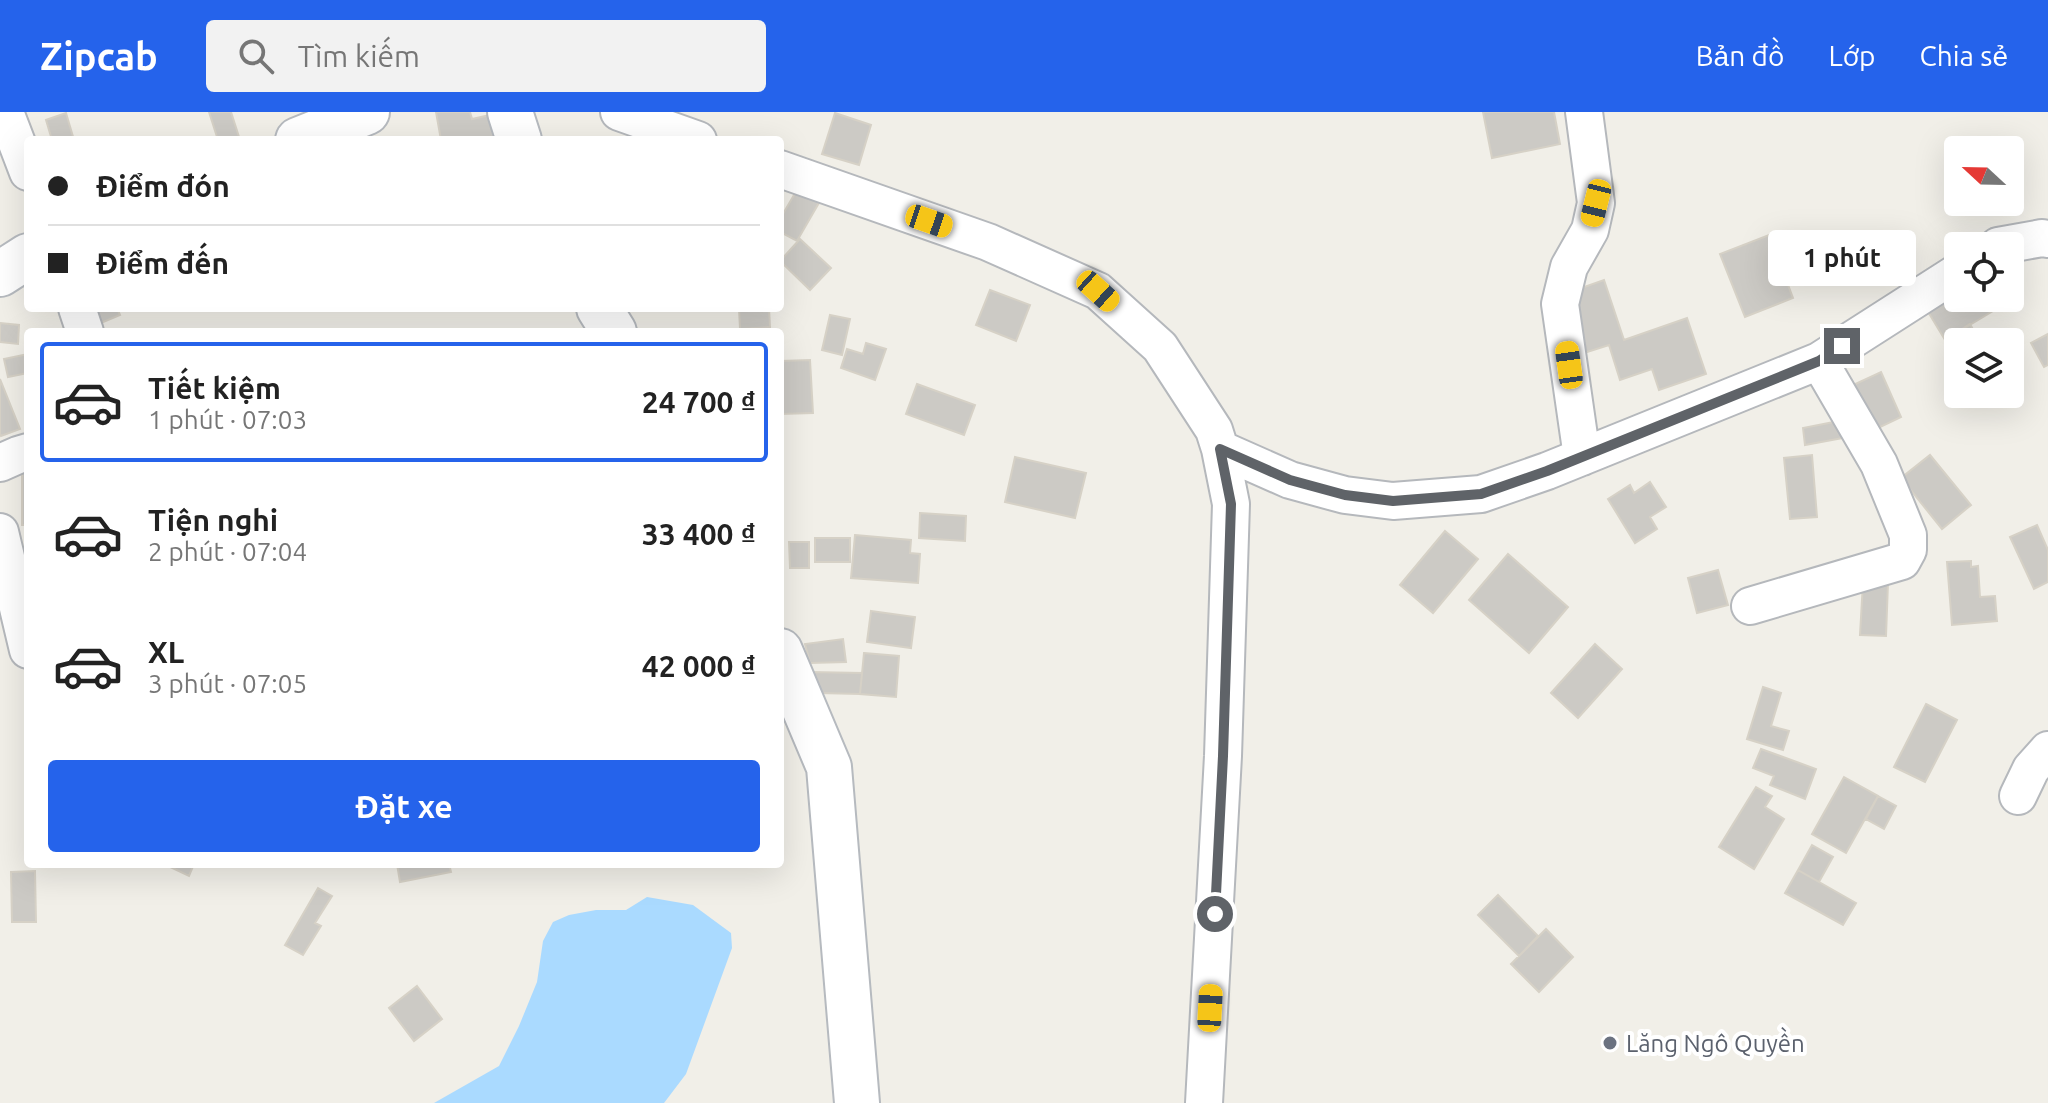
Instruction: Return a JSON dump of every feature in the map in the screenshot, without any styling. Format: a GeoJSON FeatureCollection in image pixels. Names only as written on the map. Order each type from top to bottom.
{"type":"FeatureCollection","features":[{"type":"Feature","properties":{"kind":"street"},"geometry":{"type":"LineString","coordinates":[[5,112],[24,162]]}},
{"type":"Feature","properties":{"kind":"street"},"geometry":{"type":"LineString","coordinates":[[308,136],[367,112]]}},
{"type":"Feature","properties":{"kind":"street"},"geometry":{"type":"LineString","coordinates":[[510,112],[518,136]]}},
{"type":"Feature","properties":{"kind":"street"},"geometry":{"type":"LineString","coordinates":[[619,112],[687,136]]}},
{"type":"Feature","properties":{"kind":"street"},"geometry":{"type":"LineString","coordinates":[[1582,457],[1560,304],[1569,267],[1590,230],[1596,203],[1584,112]]}},
{"type":"Feature","properties":{"kind":"street"},"geometry":{"type":"LineString","coordinates":[[784,170],[988,242],[1098,291],[1160,347],[1214,430],[1231,504],[1223,756],[1204,1103]]}},
{"type":"Feature","properties":{"kind":"street"},"geometry":{"type":"LineString","coordinates":[[2024,241],[2048,239]]}},
{"type":"Feature","properties":{"kind":"street"},"geometry":{"type":"LineString","coordinates":[[0,274],[24,259]]}},
{"type":"Feature","properties":{"kind":"street"},"geometry":{"type":"LineString","coordinates":[[1220,449],[1290,480],[1345,495],[1393,501],[1481,494],[1547,471],[1819,361],[1944,281]]}},
{"type":"Feature","properties":{"kind":"street"},"geometry":{"type":"LineString","coordinates":[[1750,606],[1902,561],[1908,550],[1908,535],[1879,464],[1819,361]]}},
{"type":"Feature","properties":{"kind":"street"},"geometry":{"type":"LineString","coordinates":[[0,463],[24,453]]}},
{"type":"Feature","properties":{"kind":"street"},"geometry":{"type":"LineString","coordinates":[[0,532],[24,633]]}},
{"type":"Feature","properties":{"kind":"street"},"geometry":{"type":"LineString","coordinates":[[784,660],[829,767],[857,1103]]}},
{"type":"Feature","properties":{"kind":"street"},"geometry":{"type":"LineString","coordinates":[[2018,796],[2031,769],[2048,750]]}},
{"type":"Feature","properties":{"kind":"water"},"geometry":{"type":"Polygon","coordinates":[[[647,897],[693,905],[731,933],[732,948],[686,1074],[664,1103],[434,1103],[499,1066],[537,982],[543,941],[553,922],[569,915],[596,910],[626,910],[647,897]]]}},
{"type":"Feature","properties":{"kind":"building"},"geometry":{"type":"Polygon","coordinates":[[[209,112],[231,112],[239,136],[217,136],[209,112]]]}},
{"type":"Feature","properties":{"kind":"building"},"geometry":{"type":"Polygon","coordinates":[[[436,112],[470,112],[472,119],[490,115],[493,136],[440,136],[436,112]]]}},
{"type":"Feature","properties":{"kind":"building"},"geometry":{"type":"Polygon","coordinates":[[[1483,112],[1554,112],[1560,144],[1492,158],[1483,112]]]}},
{"type":"Feature","properties":{"kind":"building"},"geometry":{"type":"Polygon","coordinates":[[[66,113],[73,136],[51,136],[46,120],[66,113]]]}},
{"type":"Feature","properties":{"kind":"building"},"geometry":{"type":"Polygon","coordinates":[[[835,113],[871,125],[859,165],[822,154],[835,113]]]}},
{"type":"Feature","properties":{"kind":"building"},"geometry":{"type":"Polygon","coordinates":[[[798,188],[820,201],[797,241],[784,234],[784,212],[798,188]]]}},
{"type":"Feature","properties":{"kind":"building"},"geometry":{"type":"Polygon","coordinates":[[[1769,235],[1793,298],[1745,317],[1720,254],[1769,235]]]}},
{"type":"Feature","properties":{"kind":"building"},"geometry":{"type":"Polygon","coordinates":[[[800,239],[831,268],[810,290],[784,265],[784,257],[800,239]]]}},
{"type":"Feature","properties":{"kind":"building"},"geometry":{"type":"Polygon","coordinates":[[[1604,280],[1624,340],[1687,318],[1706,374],[1659,390],[1652,369],[1620,380],[1609,345],[1584,353],[1564,294],[1604,280]]]}},
{"type":"Feature","properties":{"kind":"building"},"geometry":{"type":"Polygon","coordinates":[[[990,290],[1030,305],[1016,341],[976,325],[990,290]]]}},
{"type":"Feature","properties":{"kind":"building"},"geometry":{"type":"Polygon","coordinates":[[[1944,300],[1944,312],[1991,312],[1965,328],[1944,328],[1944,338],[1927,310],[1944,300]]]}},
{"type":"Feature","properties":{"kind":"building"},"geometry":{"type":"Polygon","coordinates":[[[89,312],[119,312],[120,315],[94,326],[89,312]]]}},
{"type":"Feature","properties":{"kind":"building"},"geometry":{"type":"Polygon","coordinates":[[[739,312],[769,312],[770,327],[740,328],[739,312]]]}},
{"type":"Feature","properties":{"kind":"building"},"geometry":{"type":"Polygon","coordinates":[[[830,315],[850,319],[842,355],[822,350],[830,315]]]}},
{"type":"Feature","properties":{"kind":"building"},"geometry":{"type":"Polygon","coordinates":[[[0,323],[19,325],[18,344],[0,342],[0,323]]]}},
{"type":"Feature","properties":{"kind":"building"},"geometry":{"type":"Polygon","coordinates":[[[2048,334],[2048,365],[2044,367],[2031,343],[2048,334]]]}},
{"type":"Feature","properties":{"kind":"building"},"geometry":{"type":"Polygon","coordinates":[[[866,343],[886,349],[875,380],[841,368],[847,349],[863,354],[866,343]]]}},
{"type":"Feature","properties":{"kind":"building"},"geometry":{"type":"Polygon","coordinates":[[[24,355],[24,374],[8,377],[4,359],[24,355]]]}},
{"type":"Feature","properties":{"kind":"building"},"geometry":{"type":"Polygon","coordinates":[[[810,360],[813,413],[784,414],[784,361],[810,360]]]}},
{"type":"Feature","properties":{"kind":"building"},"geometry":{"type":"Polygon","coordinates":[[[1881,372],[1901,417],[1872,431],[1851,386],[1881,372]]]}},
{"type":"Feature","properties":{"kind":"building"},"geometry":{"type":"Polygon","coordinates":[[[0,379],[20,429],[1,436],[0,434],[0,379]]]}},
{"type":"Feature","properties":{"kind":"building"},"geometry":{"type":"Polygon","coordinates":[[[917,384],[975,405],[964,435],[906,414],[917,384]]]}},
{"type":"Feature","properties":{"kind":"building"},"geometry":{"type":"Polygon","coordinates":[[[1839,421],[1843,438],[1805,445],[1803,428],[1839,421]]]}},
{"type":"Feature","properties":{"kind":"building"},"geometry":{"type":"Polygon","coordinates":[[[1812,455],[1817,517],[1790,519],[1784,458],[1812,455]]]}},
{"type":"Feature","properties":{"kind":"building"},"geometry":{"type":"Polygon","coordinates":[[[1930,455],[1971,505],[1942,529],[1901,478],[1930,455]]]}},
{"type":"Feature","properties":{"kind":"building"},"geometry":{"type":"Polygon","coordinates":[[[22,457],[24,457],[24,525],[22,457]]]}},
{"type":"Feature","properties":{"kind":"building"},"geometry":{"type":"Polygon","coordinates":[[[1015,457],[1086,473],[1075,518],[1005,502],[1015,457]]]}},
{"type":"Feature","properties":{"kind":"building"},"geometry":{"type":"Polygon","coordinates":[[[1650,482],[1666,507],[1650,517],[1657,529],[1635,543],[1608,499],[1630,485],[1634,493],[1650,482]]]}},
{"type":"Feature","properties":{"kind":"building"},"geometry":{"type":"Polygon","coordinates":[[[920,513],[966,516],[965,541],[919,538],[920,513]]]}},
{"type":"Feature","properties":{"kind":"building"},"geometry":{"type":"Polygon","coordinates":[[[2037,525],[2048,550],[2048,582],[2034,589],[2010,537],[2037,525]]]}},
{"type":"Feature","properties":{"kind":"building"},"geometry":{"type":"Polygon","coordinates":[[[1445,531],[1478,559],[1433,613],[1400,585],[1445,531]]]}},
{"type":"Feature","properties":{"kind":"building"},"geometry":{"type":"Polygon","coordinates":[[[855,535],[911,540],[910,553],[920,554],[918,583],[851,578],[855,535]]]}},
{"type":"Feature","properties":{"kind":"building"},"geometry":{"type":"Polygon","coordinates":[[[815,538],[850,538],[850,562],[815,562],[815,538]]]}},
{"type":"Feature","properties":{"kind":"building"},"geometry":{"type":"Polygon","coordinates":[[[789,542],[809,542],[809,568],[790,568],[789,542]]]}},
{"type":"Feature","properties":{"kind":"building"},"geometry":{"type":"Polygon","coordinates":[[[1508,554],[1568,607],[1529,653],[1469,600],[1508,554]]]}},
{"type":"Feature","properties":{"kind":"building"},"geometry":{"type":"Polygon","coordinates":[[[1971,561],[1971,567],[1978,566],[1980,597],[1995,596],[1997,621],[1952,625],[1947,562],[1971,561]]]}},
{"type":"Feature","properties":{"kind":"building"},"geometry":{"type":"Polygon","coordinates":[[[1718,570],[1728,605],[1697,613],[1688,578],[1718,570]]]}},
{"type":"Feature","properties":{"kind":"building"},"geometry":{"type":"Polygon","coordinates":[[[1863,582],[1888,583],[1886,636],[1860,635],[1863,582]]]}},
{"type":"Feature","properties":{"kind":"building"},"geometry":{"type":"Polygon","coordinates":[[[871,611],[915,617],[911,648],[867,642],[871,611]]]}},
{"type":"Feature","properties":{"kind":"building"},"geometry":{"type":"Polygon","coordinates":[[[843,639],[846,662],[810,663],[805,644],[843,639]]]}},
{"type":"Feature","properties":{"kind":"building"},"geometry":{"type":"Polygon","coordinates":[[[1595,644],[1622,669],[1578,718],[1551,693],[1595,644]]]}},
{"type":"Feature","properties":{"kind":"building"},"geometry":{"type":"Polygon","coordinates":[[[864,653],[899,656],[896,697],[860,694],[864,653]]]}},
{"type":"Feature","properties":{"kind":"building"},"geometry":{"type":"Polygon","coordinates":[[[809,672],[862,673],[860,694],[819,693],[809,672]]]}},
{"type":"Feature","properties":{"kind":"building"},"geometry":{"type":"Polygon","coordinates":[[[1763,687],[1781,693],[1771,726],[1789,731],[1783,750],[1747,739],[1763,687]]]}},
{"type":"Feature","properties":{"kind":"building"},"geometry":{"type":"Polygon","coordinates":[[[1926,704],[1957,720],[1925,782],[1894,767],[1926,704]]]}},
{"type":"Feature","properties":{"kind":"building"},"geometry":{"type":"Polygon","coordinates":[[[1761,749],[1816,769],[1805,799],[1770,785],[1774,776],[1753,768],[1761,749]]]}},
{"type":"Feature","properties":{"kind":"building"},"geometry":{"type":"Polygon","coordinates":[[[1844,777],[1878,796],[1846,853],[1812,834],[1844,777]]]}},
{"type":"Feature","properties":{"kind":"building"},"geometry":{"type":"Polygon","coordinates":[[[1756,787],[1772,796],[1765,807],[1784,819],[1754,869],[1719,847],[1756,787]]]}},
{"type":"Feature","properties":{"kind":"building"},"geometry":{"type":"Polygon","coordinates":[[[1878,796],[1896,806],[1884,829],[1866,819],[1878,796]]]}},
{"type":"Feature","properties":{"kind":"building"},"geometry":{"type":"Polygon","coordinates":[[[1812,845],[1833,857],[1819,882],[1798,870],[1812,845]]]}},
{"type":"Feature","properties":{"kind":"building"},"geometry":{"type":"Polygon","coordinates":[[[172,868],[192,868],[189,876],[172,868]]]}},
{"type":"Feature","properties":{"kind":"building"},"geometry":{"type":"Polygon","coordinates":[[[398,868],[450,868],[451,872],[400,882],[398,868]]]}},
{"type":"Feature","properties":{"kind":"building"},"geometry":{"type":"Polygon","coordinates":[[[1798,870],[1856,903],[1843,925],[1785,893],[1798,870]]]}},
{"type":"Feature","properties":{"kind":"building"},"geometry":{"type":"Polygon","coordinates":[[[35,871],[36,922],[12,922],[11,872],[35,871]]]}},
{"type":"Feature","properties":{"kind":"building"},"geometry":{"type":"Polygon","coordinates":[[[318,888],[332,896],[315,923],[321,926],[303,955],[285,945],[318,888]]]}},
{"type":"Feature","properties":{"kind":"building"},"geometry":{"type":"Polygon","coordinates":[[[1498,895],[1538,936],[1519,956],[1478,915],[1498,895]]]}},
{"type":"Feature","properties":{"kind":"building"},"geometry":{"type":"Polygon","coordinates":[[[1546,929],[1573,957],[1539,992],[1511,964],[1546,929]]]}},
{"type":"Feature","properties":{"kind":"building"},"geometry":{"type":"Polygon","coordinates":[[[417,986],[442,1019],[414,1041],[389,1008],[417,986]]]}},
{"type":"Feature","properties":{"kind":"place","name":"Lăng Ngô Quyền"},"geometry":{"type":"Point","coordinates":[1610,1043]}},
{"type":"Feature","properties":{"kind":"route"},"geometry":{"type":"LineString","coordinates":[[1215,914],[1231,504],[1220,449],[1290,480],[1345,495],[1393,501],[1481,494],[1547,471],[1819,361],[1842,346]]}}]}
